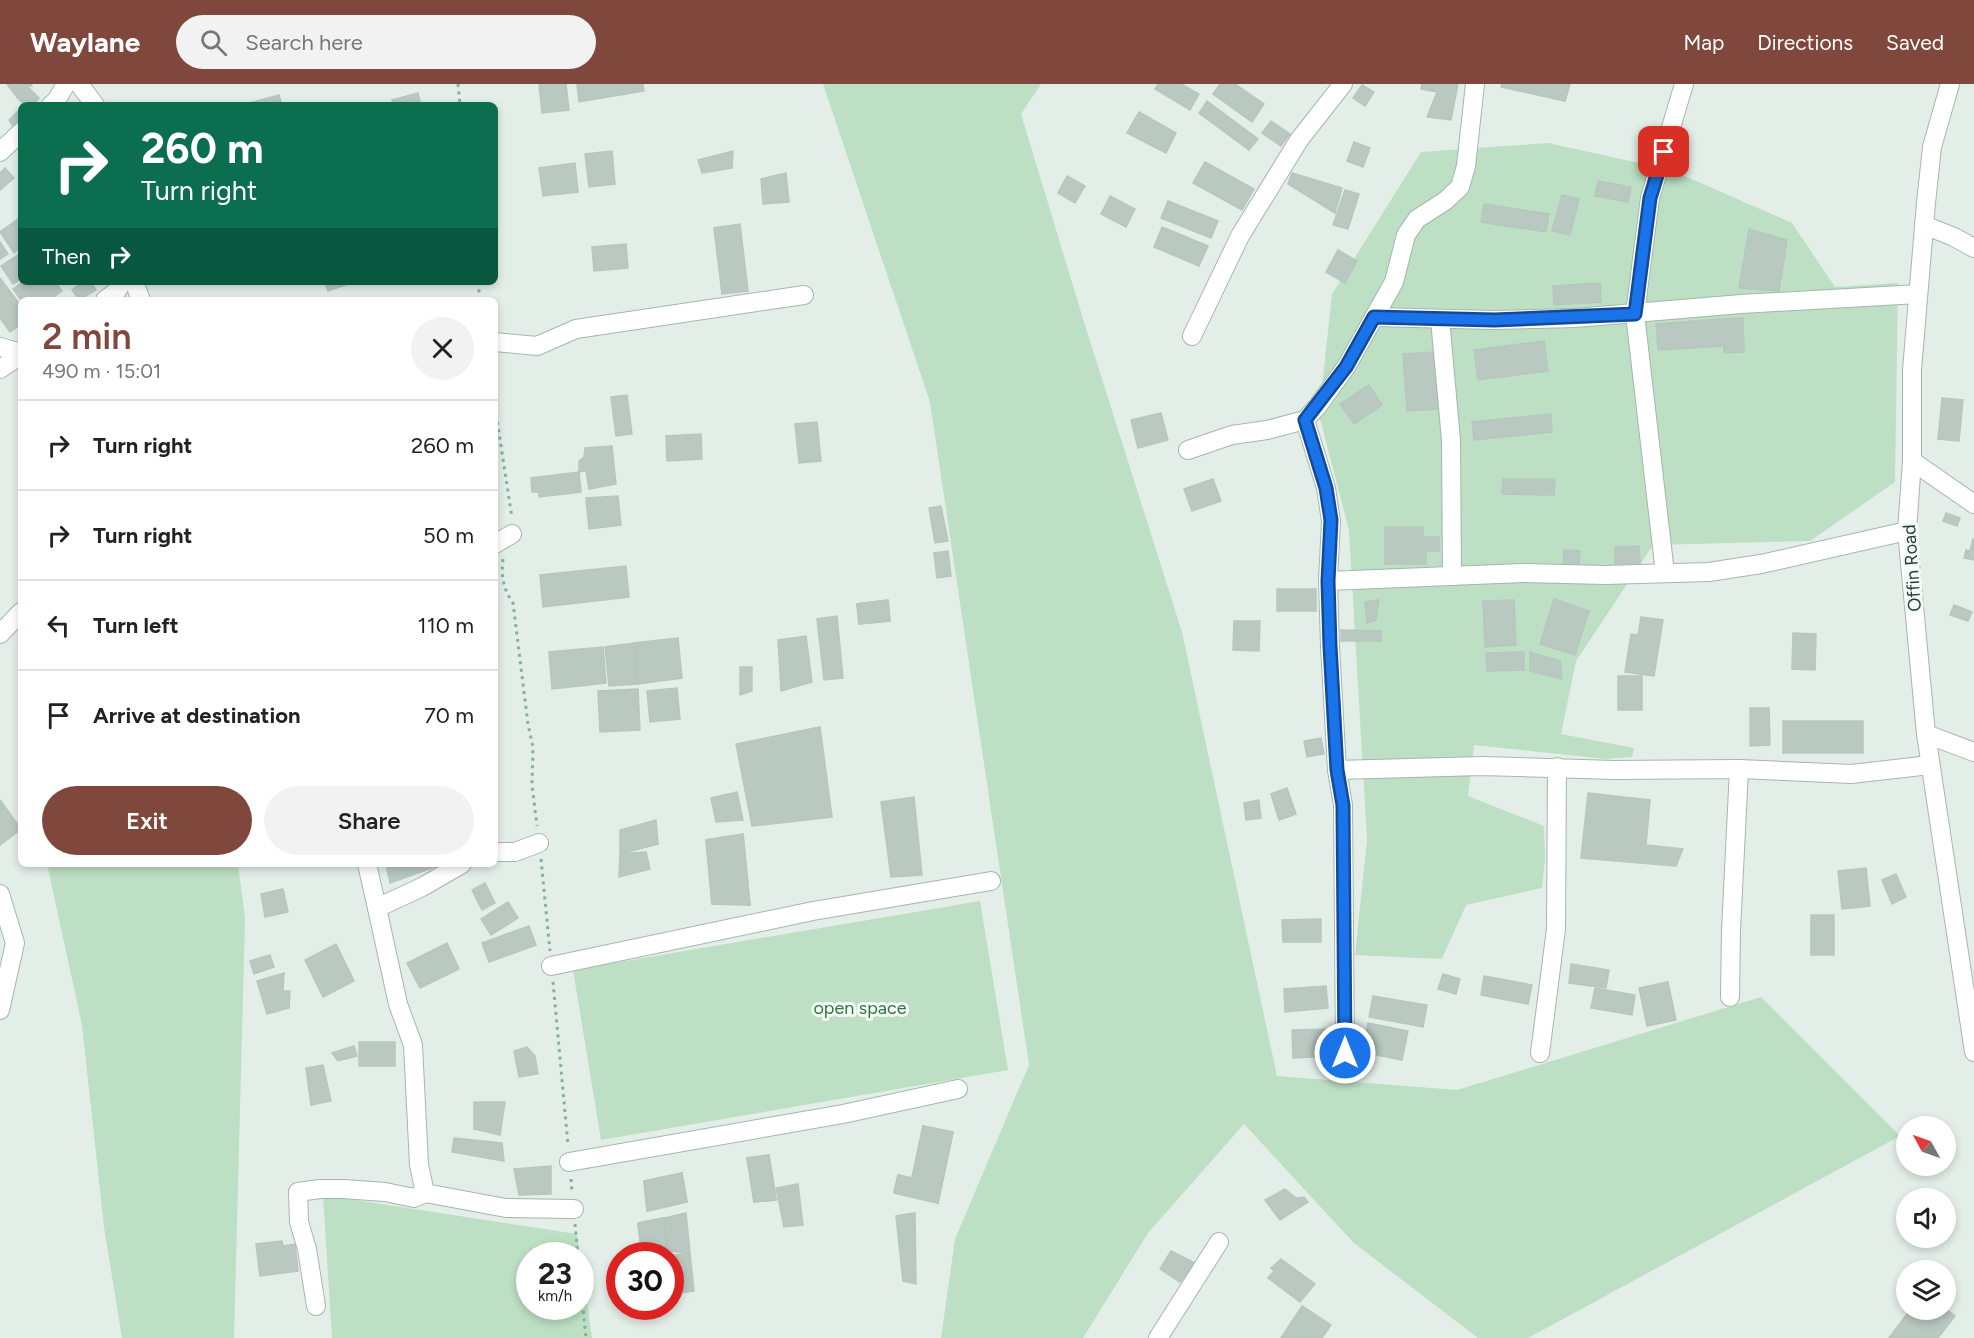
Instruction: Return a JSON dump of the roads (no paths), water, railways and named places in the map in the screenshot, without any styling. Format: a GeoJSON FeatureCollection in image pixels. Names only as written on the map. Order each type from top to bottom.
{"type":"FeatureCollection","features":[{"type":"Feature","properties":{"kind":"street"},"geometry":{"type":"LineString","coordinates":[[55,102],[66,84]]}},
{"type":"Feature","properties":{"kind":"street"},"geometry":{"type":"LineString","coordinates":[[79,84],[93,102]]}},
{"type":"Feature","properties":{"kind":"street"},"geometry":{"type":"LineString","coordinates":[[1192,336],[1240,236],[1299,140],[1343,84]]}},
{"type":"Feature","properties":{"kind":"street"},"geometry":{"type":"LineString","coordinates":[[1188,450],[1232,435],[1267,430],[1305,420],[1346,367],[1394,282],[1406,235],[1417,219],[1460,187],[1466,166],[1475,84]]}},
{"type":"Feature","properties":{"kind":"street"},"geometry":{"type":"LineString","coordinates":[[1665,573],[1635,314],[1650,198],[1684,84]]}},
{"type":"Feature","properties":{"kind":"street","name":"Offin Road"},"geometry":{"type":"LineString","coordinates":[[1950,84],[1932,147],[1924,225],[1912,370],[1912,461],[1907,531],[1930,765],[1973,1041]]}},
{"type":"Feature","properties":{"kind":"street"},"geometry":{"type":"LineString","coordinates":[[0,152],[18,135]]}},
{"type":"Feature","properties":{"kind":"street"},"geometry":{"type":"LineString","coordinates":[[1924,225],[1974,248]]}},
{"type":"Feature","properties":{"kind":"street"},"geometry":{"type":"LineString","coordinates":[[109,297],[120,285]]}},
{"type":"Feature","properties":{"kind":"street"},"geometry":{"type":"LineString","coordinates":[[1374,317],[1506,320],[1635,314],[1741,304],[1918,294]]}},
{"type":"Feature","properties":{"kind":"street"},"geometry":{"type":"LineString","coordinates":[[498,342],[537,346],[576,329],[804,295]]}},
{"type":"Feature","properties":{"kind":"street"},"geometry":{"type":"LineString","coordinates":[[1440,319],[1451,440],[1452,576]]}},
{"type":"Feature","properties":{"kind":"street"},"geometry":{"type":"LineString","coordinates":[[0,347],[18,353]]}},
{"type":"Feature","properties":{"kind":"street"},"geometry":{"type":"LineString","coordinates":[[0,369],[18,356]]}},
{"type":"Feature","properties":{"kind":"street"},"geometry":{"type":"LineString","coordinates":[[1305,420],[1326,488],[1331,520],[1328,581],[1337,770],[1343,805],[1345,1053]]}},
{"type":"Feature","properties":{"kind":"street"},"geometry":{"type":"LineString","coordinates":[[1912,461],[1974,504]]}},
{"type":"Feature","properties":{"kind":"street"},"geometry":{"type":"LineString","coordinates":[[1328,581],[1523,573],[1605,575],[1708,572],[1761,564],[1907,531]]}},
{"type":"Feature","properties":{"kind":"street"},"geometry":{"type":"LineString","coordinates":[[498,542],[512,534]]}},
{"type":"Feature","properties":{"kind":"street"},"geometry":{"type":"LineString","coordinates":[[0,634],[18,615]]}},
{"type":"Feature","properties":{"kind":"street"},"geometry":{"type":"LineString","coordinates":[[1926,734],[1974,752]]}},
{"type":"Feature","properties":{"kind":"street"},"geometry":{"type":"LineString","coordinates":[[1337,770],[1472,766],[1615,770],[1739,769],[1851,774],[1930,765]]}},
{"type":"Feature","properties":{"kind":"street"},"geometry":{"type":"LineString","coordinates":[[1540,1053],[1556,929],[1557,767]]}},
{"type":"Feature","properties":{"kind":"street"},"geometry":{"type":"LineString","coordinates":[[1730,998],[1739,769]]}},
{"type":"Feature","properties":{"kind":"street"},"geometry":{"type":"LineString","coordinates":[[498,852],[515,852],[539,843]]}},
{"type":"Feature","properties":{"kind":"street"},"geometry":{"type":"LineString","coordinates":[[368,867],[398,1004],[413,1045],[419,1165],[425,1193]]}},
{"type":"Feature","properties":{"kind":"street"},"geometry":{"type":"LineString","coordinates":[[377,908],[422,887],[457,867]]}},
{"type":"Feature","properties":{"kind":"street"},"geometry":{"type":"LineString","coordinates":[[551,966],[813,911],[991,881]]}},
{"type":"Feature","properties":{"kind":"street"},"geometry":{"type":"LineString","coordinates":[[0,894],[15,943],[0,1010]]}},
{"type":"Feature","properties":{"kind":"street"},"geometry":{"type":"LineString","coordinates":[[569,1162],[843,1114],[958,1089]]}},
{"type":"Feature","properties":{"kind":"street"},"geometry":{"type":"LineString","coordinates":[[316,1306],[307,1249],[299,1222],[298,1192],[320,1188],[343,1189],[385,1192],[414,1198],[425,1193],[506,1208],[574,1209]]}},
{"type":"Feature","properties":{"kind":"street"},"geometry":{"type":"LineString","coordinates":[[1158,1338],[1219,1242]]}},
{"type":"Feature","properties":{"kind":"park label","name":"open space"},"geometry":{"type":"Point","coordinates":[860,1008]}}]}
